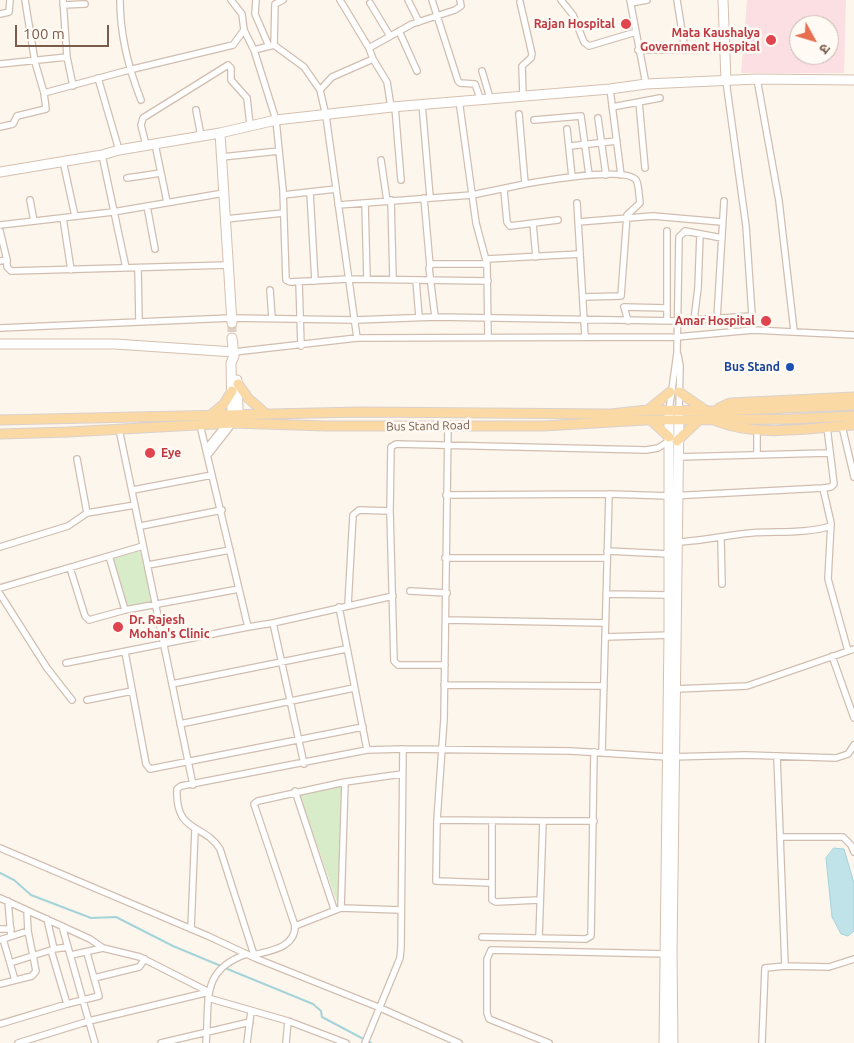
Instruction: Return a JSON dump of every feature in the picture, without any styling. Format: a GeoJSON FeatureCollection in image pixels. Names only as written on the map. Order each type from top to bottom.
{"type":"FeatureCollection","features":[{"type":"Feature","properties":{"kind":"main road"},"geometry":{"type":"LineString","coordinates":[[212,414],[224,404],[235,387],[265,412]]}},
{"type":"Feature","properties":{"kind":"main road"},"geometry":{"type":"LineString","coordinates":[[647,410],[675,392],[705,410]]}},
{"type":"Feature","properties":{"kind":"main road","name":"Bus Stand Road"},"geometry":{"type":"LineString","coordinates":[[679,415],[699,420],[713,415],[730,403],[854,397]]}},
{"type":"Feature","properties":{"kind":"main road"},"geometry":{"type":"LineString","coordinates":[[713,415],[854,404]]}},
{"type":"Feature","properties":{"kind":"main road","name":"Bus Stand Road"},"geometry":{"type":"LineString","coordinates":[[0,434],[200,425],[265,412],[611,414],[647,410],[669,415],[679,415],[705,410],[731,427],[757,431],[854,426]]}},
{"type":"Feature","properties":{"kind":"main road","name":"Bus Stand Road"},"geometry":{"type":"LineString","coordinates":[[0,420],[212,414],[232,418],[335,426],[543,426],[650,420],[669,415]]}},
{"type":"Feature","properties":{"kind":"main road"},"geometry":{"type":"LineString","coordinates":[[729,414],[854,416]]}},
{"type":"Feature","properties":{"kind":"main road"},"geometry":{"type":"LineString","coordinates":[[650,420],[672,440],[699,420]]}},
{"type":"Feature","properties":{"kind":"street"},"geometry":{"type":"LineString","coordinates":[[0,14],[9,12],[10,0]]}},
{"type":"Feature","properties":{"kind":"street"},"geometry":{"type":"LineString","coordinates":[[0,127],[13,124],[17,116],[46,109],[44,94],[34,62],[25,0]]}},
{"type":"Feature","properties":{"kind":"street"},"geometry":{"type":"LineString","coordinates":[[120,0],[121,32],[129,70],[141,100]]}},
{"type":"Feature","properties":{"kind":"street"},"geometry":{"type":"LineString","coordinates":[[225,0],[242,14],[255,14]]}},
{"type":"Feature","properties":{"kind":"street"},"geometry":{"type":"LineString","coordinates":[[231,0],[242,14],[244,30],[254,50],[276,120],[283,195],[286,280],[299,282],[349,279],[488,281]]}},
{"type":"Feature","properties":{"kind":"street"},"geometry":{"type":"LineString","coordinates":[[256,0],[255,14],[271,44],[304,67],[320,90],[326,116],[357,338]]}},
{"type":"Feature","properties":{"kind":"street"},"geometry":{"type":"LineString","coordinates":[[340,0],[387,82],[393,107],[401,180]]}},
{"type":"Feature","properties":{"kind":"street"},"geometry":{"type":"LineString","coordinates":[[408,0],[419,22]]}},
{"type":"Feature","properties":{"kind":"street"},"geometry":{"type":"LineString","coordinates":[[432,0],[458,81],[460,83],[475,84],[480,98]]}},
{"type":"Feature","properties":{"kind":"street"},"geometry":{"type":"LineString","coordinates":[[369,48],[419,22],[459,8],[460,0]]}},
{"type":"Feature","properties":{"kind":"street"},"geometry":{"type":"LineString","coordinates":[[560,0],[573,15],[584,42],[589,46],[636,32]]}},
{"type":"Feature","properties":{"kind":"street"},"geometry":{"type":"LineString","coordinates":[[646,84],[630,1],[647,0]]}},
{"type":"Feature","properties":{"kind":"street"},"geometry":{"type":"LineString","coordinates":[[677,0],[685,50]]}},
{"type":"Feature","properties":{"kind":"street"},"geometry":{"type":"LineString","coordinates":[[724,0],[726,81],[746,226],[753,330]]}},
{"type":"Feature","properties":{"kind":"street"},"geometry":{"type":"LineString","coordinates":[[271,44],[278,1]]}},
{"type":"Feature","properties":{"kind":"street"},"geometry":{"type":"LineString","coordinates":[[73,86],[67,58],[63,2],[85,4]]}},
{"type":"Feature","properties":{"kind":"street"},"geometry":{"type":"LineString","coordinates":[[520,2],[532,54],[531,58],[522,66],[524,95]]}},
{"type":"Feature","properties":{"kind":"street"},"geometry":{"type":"LineString","coordinates":[[370,3],[390,36]]}},
{"type":"Feature","properties":{"kind":"street"},"geometry":{"type":"LineString","coordinates":[[44,94],[98,78],[233,45],[244,30]]}},
{"type":"Feature","properties":{"kind":"street"},"geometry":{"type":"LineString","coordinates":[[399,31],[417,71]]}},
{"type":"Feature","properties":{"kind":"street"},"geometry":{"type":"LineString","coordinates":[[254,50],[271,44]]}},
{"type":"Feature","properties":{"kind":"street"},"geometry":{"type":"LineString","coordinates":[[638,50],[725,49]]}},
{"type":"Feature","properties":{"kind":"street"},"geometry":{"type":"LineString","coordinates":[[0,64],[67,58]]}},
{"type":"Feature","properties":{"kind":"street"},"geometry":{"type":"LineString","coordinates":[[320,90],[332,77],[373,59]]}},
{"type":"Feature","properties":{"kind":"street"},"geometry":{"type":"LineString","coordinates":[[167,202],[161,173],[151,145],[141,125],[143,118],[228,66],[231,68],[231,80],[248,99],[250,125]]}},
{"type":"Feature","properties":{"kind":"street"},"geometry":{"type":"LineString","coordinates":[[482,71],[490,98]]}},
{"type":"Feature","properties":{"kind":"street"},"geometry":{"type":"LineString","coordinates":[[98,78],[120,150]]}},
{"type":"Feature","properties":{"kind":"street"},"geometry":{"type":"LineString","coordinates":[[757,79],[779,200],[794,331]]}},
{"type":"Feature","properties":{"kind":"street"},"geometry":{"type":"LineString","coordinates":[[0,172],[220,133],[276,120],[326,116],[393,107],[480,98],[610,89],[646,84],[757,79],[854,80]]}},
{"type":"Feature","properties":{"kind":"street"},"geometry":{"type":"LineString","coordinates":[[610,89],[621,175]]}},
{"type":"Feature","properties":{"kind":"street"},"geometry":{"type":"LineString","coordinates":[[612,107],[660,98]]}},
{"type":"Feature","properties":{"kind":"street"},"geometry":{"type":"LineString","coordinates":[[459,100],[477,228],[487,262],[488,337]]}},
{"type":"Feature","properties":{"kind":"street"},"geometry":{"type":"LineString","coordinates":[[639,102],[645,168]]}},
{"type":"Feature","properties":{"kind":"street"},"geometry":{"type":"LineString","coordinates":[[422,104],[430,266],[435,317]]}},
{"type":"Feature","properties":{"kind":"street"},"geometry":{"type":"LineString","coordinates":[[196,110],[201,136]]}},
{"type":"Feature","properties":{"kind":"street"},"geometry":{"type":"LineString","coordinates":[[519,114],[526,184]]}},
{"type":"Feature","properties":{"kind":"street"},"geometry":{"type":"LineString","coordinates":[[534,120],[580,116],[588,175]]}},
{"type":"Feature","properties":{"kind":"street"},"geometry":{"type":"LineString","coordinates":[[598,118],[606,175]]}},
{"type":"Feature","properties":{"kind":"street"},"geometry":{"type":"LineString","coordinates":[[567,129],[572,176]]}},
{"type":"Feature","properties":{"kind":"street"},"geometry":{"type":"LineString","coordinates":[[220,133],[230,264],[232,321]]}},
{"type":"Feature","properties":{"kind":"street"},"geometry":{"type":"LineString","coordinates":[[570,146],[617,141]]}},
{"type":"Feature","properties":{"kind":"street"},"geometry":{"type":"LineString","coordinates":[[222,157],[279,151]]}},
{"type":"Feature","properties":{"kind":"street"},"geometry":{"type":"LineString","coordinates":[[102,155],[126,268]]}},
{"type":"Feature","properties":{"kind":"street"},"geometry":{"type":"LineString","coordinates":[[381,160],[389,201],[393,279]]}},
{"type":"Feature","properties":{"kind":"street"},"geometry":{"type":"LineString","coordinates":[[63,161],[75,216]]}},
{"type":"Feature","properties":{"kind":"street"},"geometry":{"type":"LineString","coordinates":[[127,178],[161,173]]}},
{"type":"Feature","properties":{"kind":"street"},"geometry":{"type":"LineString","coordinates":[[338,205],[472,195],[572,176],[621,175],[636,179],[640,199],[639,205],[628,212],[621,296],[583,297]]}},
{"type":"Feature","properties":{"kind":"street"},"geometry":{"type":"LineString","coordinates":[[283,195],[336,189]]}},
{"type":"Feature","properties":{"kind":"street"},"geometry":{"type":"LineString","coordinates":[[504,190],[508,225],[511,227],[558,220]]}},
{"type":"Feature","properties":{"kind":"street"},"geometry":{"type":"LineString","coordinates":[[310,192],[315,281]]}},
{"type":"Feature","properties":{"kind":"street"},"geometry":{"type":"LineString","coordinates":[[0,224],[113,212],[224,193]]}},
{"type":"Feature","properties":{"kind":"street"},"geometry":{"type":"LineString","coordinates":[[30,200],[34,221]]}},
{"type":"Feature","properties":{"kind":"street"},"geometry":{"type":"LineString","coordinates":[[717,319],[724,201]]}},
{"type":"Feature","properties":{"kind":"street"},"geometry":{"type":"LineString","coordinates":[[366,203],[367,279]]}},
{"type":"Feature","properties":{"kind":"street"},"geometry":{"type":"LineString","coordinates":[[577,203],[585,337]]}},
{"type":"Feature","properties":{"kind":"street"},"geometry":{"type":"LineString","coordinates":[[147,206],[155,249]]}},
{"type":"Feature","properties":{"kind":"street"},"geometry":{"type":"LineString","coordinates":[[226,219],[283,213]]}},
{"type":"Feature","properties":{"kind":"street"},"geometry":{"type":"LineString","coordinates":[[578,222],[660,216],[722,222]]}},
{"type":"Feature","properties":{"kind":"street"},"geometry":{"type":"LineString","coordinates":[[63,218],[71,270]]}},
{"type":"Feature","properties":{"kind":"street"},"geometry":{"type":"LineString","coordinates":[[532,224],[536,257]]}},
{"type":"Feature","properties":{"kind":"street"},"geometry":{"type":"LineString","coordinates":[[0,231],[3,261],[11,271],[230,264]]}},
{"type":"Feature","properties":{"kind":"street"},"geometry":{"type":"LineString","coordinates":[[667,231],[667,321]]}},
{"type":"Feature","properties":{"kind":"street"},"geometry":{"type":"LineString","coordinates":[[664,1043],[668,954],[673,635],[672,440],[669,415],[680,366],[676,337],[679,237],[684,231],[722,238]]}},
{"type":"Feature","properties":{"kind":"street"},"geometry":{"type":"LineString","coordinates":[[694,320],[698,288],[700,234]]}},
{"type":"Feature","properties":{"kind":"street"},"geometry":{"type":"LineString","coordinates":[[430,266],[434,264],[487,262],[580,254]]}},
{"type":"Feature","properties":{"kind":"street"},"geometry":{"type":"LineString","coordinates":[[138,268],[139,322]]}},
{"type":"Feature","properties":{"kind":"street"},"geometry":{"type":"LineString","coordinates":[[416,280],[419,317]]}},
{"type":"Feature","properties":{"kind":"street"},"geometry":{"type":"LineString","coordinates":[[299,282],[301,346]]}},
{"type":"Feature","properties":{"kind":"street"},"geometry":{"type":"LineString","coordinates":[[270,290],[272,318]]}},
{"type":"Feature","properties":{"kind":"street"},"geometry":{"type":"LineString","coordinates":[[628,320],[624,307],[667,308]]}},
{"type":"Feature","properties":{"kind":"street"},"geometry":{"type":"LineString","coordinates":[[0,328],[139,322],[232,321],[272,318],[354,320],[435,317],[585,321],[677,321],[751,316]]}},
{"type":"Feature","properties":{"kind":"street"},"geometry":{"type":"LineString","coordinates":[[0,344],[115,344],[234,354],[357,338],[676,337],[753,330],[854,335]]}},
{"type":"Feature","properties":{"kind":"street"},"geometry":{"type":"LineString","coordinates":[[207,452],[232,418],[235,387],[231,363],[234,354],[232,338]]}},
{"type":"Feature","properties":{"kind":"street"},"geometry":{"type":"LineString","coordinates":[[673,495],[677,457],[672,440],[679,415],[675,392]]}},
{"type":"Feature","properties":{"kind":"street"},"geometry":{"type":"LineString","coordinates":[[200,425],[222,510],[248,627]]}},
{"type":"Feature","properties":{"kind":"street"},"geometry":{"type":"LineString","coordinates":[[448,426],[446,495],[447,592],[436,881],[490,883]]}},
{"type":"Feature","properties":{"kind":"street"},"geometry":{"type":"LineString","coordinates":[[446,495],[673,495],[823,488],[834,485],[828,452],[827,426]]}},
{"type":"Feature","properties":{"kind":"street"},"geometry":{"type":"LineString","coordinates":[[842,426],[854,477]]}},
{"type":"Feature","properties":{"kind":"street"},"geometry":{"type":"LineString","coordinates":[[120,429],[193,784]]}},
{"type":"Feature","properties":{"kind":"street"},"geometry":{"type":"LineString","coordinates":[[757,431],[757,454]]}},
{"type":"Feature","properties":{"kind":"street"},"geometry":{"type":"LineString","coordinates":[[445,665],[395,664],[393,658],[390,511],[391,446],[396,444],[447,447],[646,450],[658,448],[672,440]]}},
{"type":"Feature","properties":{"kind":"street"},"geometry":{"type":"LineString","coordinates":[[677,457],[828,452]]}},
{"type":"Feature","properties":{"kind":"street"},"geometry":{"type":"LineString","coordinates":[[77,459],[87,514]]}},
{"type":"Feature","properties":{"kind":"street"},"geometry":{"type":"LineString","coordinates":[[133,490],[212,475]]}},
{"type":"Feature","properties":{"kind":"street"},"geometry":{"type":"LineString","coordinates":[[676,689],[740,687],[851,650],[828,578],[831,526],[823,488]]}},
{"type":"Feature","properties":{"kind":"street"},"geometry":{"type":"LineString","coordinates":[[602,752],[609,494]]}},
{"type":"Feature","properties":{"kind":"street"},"geometry":{"type":"LineString","coordinates":[[0,547],[68,526],[87,514],[135,505]]}},
{"type":"Feature","properties":{"kind":"street"},"geometry":{"type":"LineString","coordinates":[[140,526],[222,510]]}},
{"type":"Feature","properties":{"kind":"street"},"geometry":{"type":"LineString","coordinates":[[348,605],[353,515],[359,510],[390,511]]}},
{"type":"Feature","properties":{"kind":"street"},"geometry":{"type":"LineString","coordinates":[[673,542],[721,539],[751,533],[806,532],[831,526]]}},
{"type":"Feature","properties":{"kind":"street"},"geometry":{"type":"LineString","coordinates":[[721,539],[722,584]]}},
{"type":"Feature","properties":{"kind":"street"},"geometry":{"type":"LineString","coordinates":[[672,756],[676,689],[669,595],[669,554],[673,542]]}},
{"type":"Feature","properties":{"kind":"street"},"geometry":{"type":"LineString","coordinates":[[0,588],[144,546]]}},
{"type":"Feature","properties":{"kind":"street"},"geometry":{"type":"LineString","coordinates":[[148,566],[230,550]]}},
{"type":"Feature","properties":{"kind":"street"},"geometry":{"type":"LineString","coordinates":[[607,551],[669,554]]}},
{"type":"Feature","properties":{"kind":"street"},"geometry":{"type":"LineString","coordinates":[[109,556],[125,610]]}},
{"type":"Feature","properties":{"kind":"street"},"geometry":{"type":"LineString","coordinates":[[446,558],[607,558]]}},
{"type":"Feature","properties":{"kind":"street"},"geometry":{"type":"LineString","coordinates":[[70,568],[87,619],[92,620],[125,610],[239,589]]}},
{"type":"Feature","properties":{"kind":"street"},"geometry":{"type":"LineString","coordinates":[[410,590],[447,592]]}},
{"type":"Feature","properties":{"kind":"street"},"geometry":{"type":"LineString","coordinates":[[606,594],[669,595]]}},
{"type":"Feature","properties":{"kind":"street"},"geometry":{"type":"LineString","coordinates":[[66,663],[393,596]]}},
{"type":"Feature","properties":{"kind":"street"},"geometry":{"type":"LineString","coordinates":[[1,598],[47,668],[72,700]]}},
{"type":"Feature","properties":{"kind":"street"},"geometry":{"type":"LineString","coordinates":[[339,607],[367,750]]}},
{"type":"Feature","properties":{"kind":"street"},"geometry":{"type":"LineString","coordinates":[[446,620],[605,623]]}},
{"type":"Feature","properties":{"kind":"street"},"geometry":{"type":"LineString","coordinates":[[273,622],[297,740],[304,764]]}},
{"type":"Feature","properties":{"kind":"street"},"geometry":{"type":"LineString","coordinates":[[605,637],[673,635]]}},
{"type":"Feature","properties":{"kind":"street"},"geometry":{"type":"LineString","coordinates":[[172,684],[346,648]]}},
{"type":"Feature","properties":{"kind":"street"},"geometry":{"type":"LineString","coordinates":[[125,652],[148,768],[153,770],[363,727]]}},
{"type":"Feature","properties":{"kind":"street"},"geometry":{"type":"LineString","coordinates":[[832,656],[854,718]]}},
{"type":"Feature","properties":{"kind":"street"},"geometry":{"type":"LineString","coordinates":[[444,685],[604,686]]}},
{"type":"Feature","properties":{"kind":"street"},"geometry":{"type":"LineString","coordinates":[[180,724],[354,688]]}},
{"type":"Feature","properties":{"kind":"street"},"geometry":{"type":"LineString","coordinates":[[87,700],[132,692]]}},
{"type":"Feature","properties":{"kind":"street"},"geometry":{"type":"LineString","coordinates":[[252,956],[220,850],[214,841],[195,830],[181,816],[176,794],[178,787],[304,764],[367,750],[602,752],[672,756],[836,758],[848,754],[854,745]]}},
{"type":"Feature","properties":{"kind":"street"},"geometry":{"type":"LineString","coordinates":[[365,1043],[378,1007],[400,958],[403,749]]}},
{"type":"Feature","properties":{"kind":"street"},"geometry":{"type":"LineString","coordinates":[[482,937],[586,939],[591,936],[594,752]]}},
{"type":"Feature","properties":{"kind":"street"},"geometry":{"type":"LineString","coordinates":[[777,756],[785,966]]}},
{"type":"Feature","properties":{"kind":"street"},"geometry":{"type":"LineString","coordinates":[[206,1043],[209,995],[215,973],[230,960],[252,956],[285,945],[295,932],[295,926],[254,804],[258,801],[295,791],[402,774]]}},
{"type":"Feature","properties":{"kind":"street"},"geometry":{"type":"LineString","coordinates":[[341,908],[345,782]]}},
{"type":"Feature","properties":{"kind":"street"},"geometry":{"type":"LineString","coordinates":[[295,791],[334,910]]}},
{"type":"Feature","properties":{"kind":"street"},"geometry":{"type":"LineString","coordinates":[[437,820],[594,821]]}},
{"type":"Feature","properties":{"kind":"street"},"geometry":{"type":"LineString","coordinates":[[492,821],[491,897],[494,902],[539,900]]}},
{"type":"Feature","properties":{"kind":"street"},"geometry":{"type":"LineString","coordinates":[[539,938],[543,821]]}},
{"type":"Feature","properties":{"kind":"street"},"geometry":{"type":"LineString","coordinates":[[191,929],[195,830]]}},
{"type":"Feature","properties":{"kind":"street"},"geometry":{"type":"LineString","coordinates":[[780,837],[843,837],[851,845],[854,852]]}},
{"type":"Feature","properties":{"kind":"street"},"geometry":{"type":"LineString","coordinates":[[0,848],[459,1043]]}},
{"type":"Feature","properties":{"kind":"street"},"geometry":{"type":"LineString","coordinates":[[0,898],[90,939],[103,948],[145,959],[209,995],[251,1011],[288,1021],[346,1043]]}},
{"type":"Feature","properties":{"kind":"street"},"geometry":{"type":"LineString","coordinates":[[8,901],[11,936]]}},
{"type":"Feature","properties":{"kind":"street"},"geometry":{"type":"LineString","coordinates":[[295,926],[341,908],[400,910]]}},
{"type":"Feature","properties":{"kind":"street"},"geometry":{"type":"LineString","coordinates":[[0,984],[35,974],[36,968],[28,931],[27,911]]}},
{"type":"Feature","properties":{"kind":"street"},"geometry":{"type":"LineString","coordinates":[[47,919],[67,1004]]}},
{"type":"Feature","properties":{"kind":"street"},"geometry":{"type":"LineString","coordinates":[[62,926],[95,1043]]}},
{"type":"Feature","properties":{"kind":"street"},"geometry":{"type":"LineString","coordinates":[[0,929],[11,929]]}},
{"type":"Feature","properties":{"kind":"street"},"geometry":{"type":"LineString","coordinates":[[15,980],[1,939],[28,931]]}},
{"type":"Feature","properties":{"kind":"street"},"geometry":{"type":"LineString","coordinates":[[10,963],[68,947]]}},
{"type":"Feature","properties":{"kind":"street"},"geometry":{"type":"LineString","coordinates":[[71,955],[103,948]]}},
{"type":"Feature","properties":{"kind":"street"},"geometry":{"type":"LineString","coordinates":[[549,1043],[489,1019],[487,1013],[487,959],[491,950],[668,954]]}},
{"type":"Feature","properties":{"kind":"street"},"geometry":{"type":"LineString","coordinates":[[0,1024],[99,996],[87,953]]}},
{"type":"Feature","properties":{"kind":"street"},"geometry":{"type":"LineString","coordinates":[[668,954],[673,1043]]}},
{"type":"Feature","properties":{"kind":"street"},"geometry":{"type":"LineString","coordinates":[[762,1043],[764,971],[768,966],[829,967],[854,958]]}},
{"type":"Feature","properties":{"kind":"street"},"geometry":{"type":"LineString","coordinates":[[94,978],[139,967],[145,959]]}},
{"type":"Feature","properties":{"kind":"street"},"geometry":{"type":"LineString","coordinates":[[18,1043],[89,1021],[209,995]]}},
{"type":"Feature","properties":{"kind":"street"},"geometry":{"type":"LineString","coordinates":[[247,1043],[251,1011]]}},
{"type":"Feature","properties":{"kind":"street"},"geometry":{"type":"LineString","coordinates":[[286,1043],[288,1021]]}},
{"type":"Feature","properties":{"kind":"street"},"geometry":{"type":"LineString","coordinates":[[161,1043],[208,1030],[250,1022]]}},
{"type":"Feature","properties":{"kind":"street"},"geometry":{"type":"LineString","coordinates":[[325,1043],[326,1036]]}},
{"type":"Feature","properties":{"kind":"shaded area","name":"Mata Kaushalya Government Hospital"},"geometry":{"type":"Polygon","coordinates":[[[747,0],[846,0],[844,73],[741,73],[747,0]]]}},
{"type":"Feature","properties":{"kind":"green space"},"geometry":{"type":"Polygon","coordinates":[[[140,551],[153,602],[126,608],[111,559],[140,551]]]}},
{"type":"Feature","properties":{"kind":"green space"},"geometry":{"type":"Polygon","coordinates":[[[342,785],[338,905],[299,793],[342,785]]]}},
{"type":"Feature","properties":{"kind":"water"},"geometry":{"type":"Polygon","coordinates":[[[834,848],[844,849],[854,883],[854,931],[848,936],[841,934],[832,917],[826,858],[834,848]]]}},
{"type":"Feature","properties":{"kind":"waterway"},"geometry":{"type":"LineString","coordinates":[[0,873],[14,880],[31,895],[91,918],[116,917],[173,946],[221,966]]}},
{"type":"Feature","properties":{"kind":"waterway"},"geometry":{"type":"LineString","coordinates":[[225,968],[313,1004],[321,1011],[322,1017],[371,1043]]}},
{"type":"Feature","properties":{"kind":"tunnel"},"geometry":{"type":"LineString","coordinates":[[232,323],[232,338]]}},
{"type":"Feature","properties":{"kind":"place","name":"Rajan Hospital"},"geometry":{"type":"Point","coordinates":[626,24]}},
{"type":"Feature","properties":{"kind":"place","name":"Mata Kaushalya Government Hospital"},"geometry":{"type":"Point","coordinates":[771,40]}},
{"type":"Feature","properties":{"kind":"place","name":"Amar Hospital"},"geometry":{"type":"Point","coordinates":[766,321]}},
{"type":"Feature","properties":{"kind":"place","name":"Bus Stand"},"geometry":{"type":"Point","coordinates":[790,367]}},
{"type":"Feature","properties":{"kind":"place","name":"Eye"},"geometry":{"type":"Point","coordinates":[150,453]}},
{"type":"Feature","properties":{"kind":"place","name":"Dr. Rajesh Mohan's Clinic"},"geometry":{"type":"Point","coordinates":[118,627]}}]}
